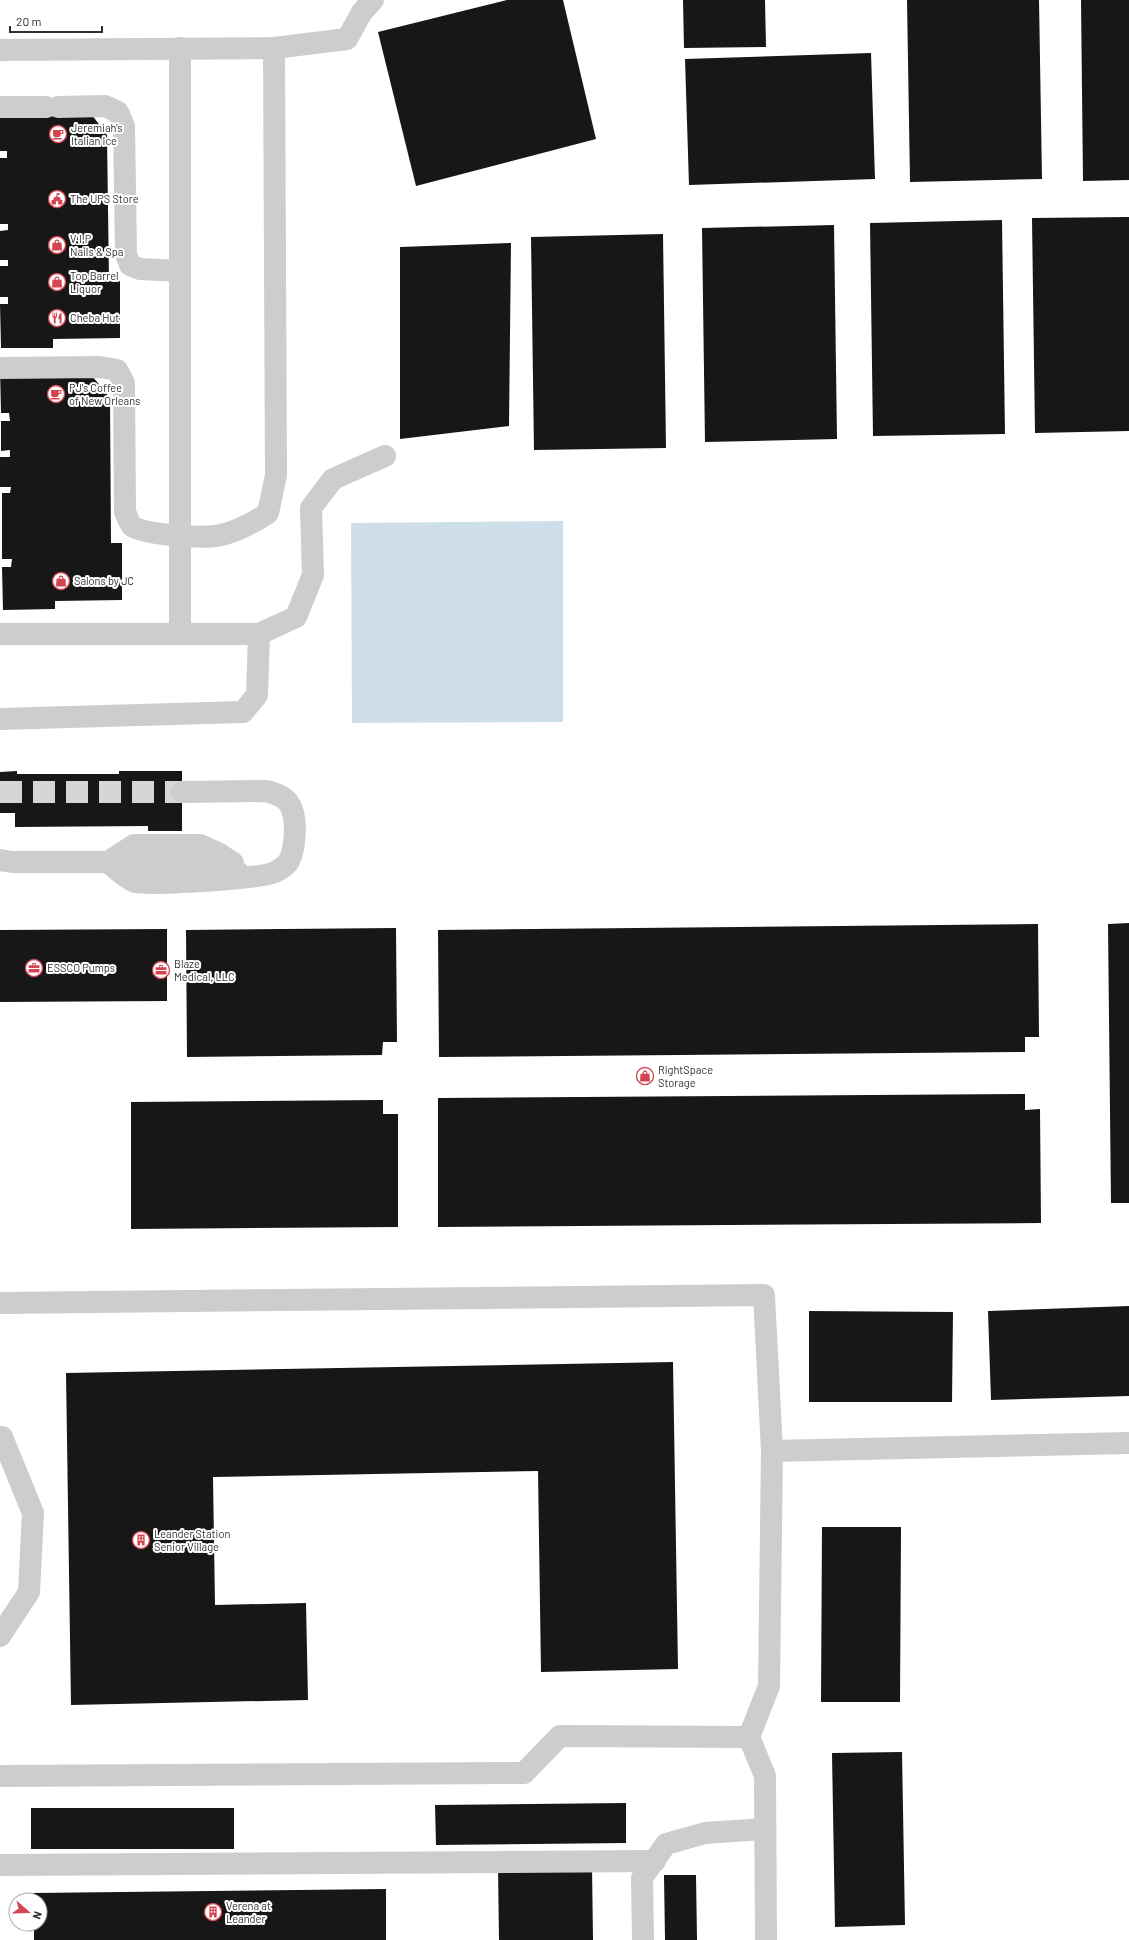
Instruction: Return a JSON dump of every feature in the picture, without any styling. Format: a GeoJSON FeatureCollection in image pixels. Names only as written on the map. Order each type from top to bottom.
{"type":"FeatureCollection","features":[{"type":"Feature","properties":{"kind":"lane"},"geometry":{"type":"LineString","coordinates":[[0,50],[274,48],[347,39],[362,12],[372,0]]}},
{"type":"Feature","properties":{"kind":"lane"},"geometry":{"type":"LineString","coordinates":[[180,48],[180,634]]}},
{"type":"Feature","properties":{"kind":"lane"},"geometry":{"type":"LineString","coordinates":[[0,368],[100,367],[117,370],[124,383],[125,512],[131,525],[142,531],[180,536],[219,536],[246,528],[268,513],[276,475],[274,48]]}},
{"type":"Feature","properties":{"kind":"lane"},"geometry":{"type":"LineString","coordinates":[[0,107],[105,106],[118,112],[124,126],[126,254],[130,265],[140,269],[180,271]]}},
{"type":"Feature","properties":{"kind":"lane"},"geometry":{"type":"LineString","coordinates":[[0,634],[259,634],[296,616],[312,575],[311,508],[333,479],[385,456]]}},
{"type":"Feature","properties":{"kind":"lane"},"geometry":{"type":"LineString","coordinates":[[0,719],[243,712],[257,695],[259,634]]}},
{"type":"Feature","properties":{"kind":"lane"},"geometry":{"type":"LineString","coordinates":[[0,860],[12,862],[200,862],[252,877],[274,873],[289,862],[295,836],[293,812],[287,802],[278,794],[266,791],[182,792]]}},
{"type":"Feature","properties":{"kind":"lane"},"geometry":{"type":"LineString","coordinates":[[0,1303],[764,1295],[772,1451],[769,1686],[749,1737],[765,1776],[766,1940]]}},
{"type":"Feature","properties":{"kind":"lane"},"geometry":{"type":"LineString","coordinates":[[0,1437],[2,1438],[33,1513],[29,1592],[0,1636]]}},
{"type":"Feature","properties":{"kind":"lane"},"geometry":{"type":"LineString","coordinates":[[772,1451],[1129,1443]]}},
{"type":"Feature","properties":{"kind":"lane"},"geometry":{"type":"LineString","coordinates":[[0,1776],[524,1773],[560,1736],[749,1737]]}},
{"type":"Feature","properties":{"kind":"lane"},"geometry":{"type":"LineString","coordinates":[[643,1940],[642,1878],[666,1844],[705,1833],[765,1829]]}},
{"type":"Feature","properties":{"kind":"lane"},"geometry":{"type":"LineString","coordinates":[[0,1865],[655,1861]]}},
{"type":"Feature","properties":{"kind":"shaded area"},"geometry":{"type":"Polygon","coordinates":[[[563,521],[563,722],[352,723],[351,523],[563,521]]]}},
{"type":"Feature","properties":{"kind":"building"},"geometry":{"type":"Polygon","coordinates":[[[507,0],[563,0],[596,139],[416,186],[378,32],[507,0]]]}},
{"type":"Feature","properties":{"kind":"building"},"geometry":{"type":"Polygon","coordinates":[[[683,0],[765,0],[766,47],[684,48],[683,0]]]}},
{"type":"Feature","properties":{"kind":"building"},"geometry":{"type":"Polygon","coordinates":[[[907,0],[1039,0],[1042,179],[910,182],[907,0]]]}},
{"type":"Feature","properties":{"kind":"building"},"geometry":{"type":"Polygon","coordinates":[[[1081,0],[1129,0],[1129,180],[1083,181],[1081,0]]]}},
{"type":"Feature","properties":{"kind":"building"},"geometry":{"type":"Polygon","coordinates":[[[871,53],[875,179],[689,185],[685,59],[871,53]]]}},
{"type":"Feature","properties":{"kind":"building"},"geometry":{"type":"Polygon","coordinates":[[[0,108],[92,115],[107,135],[109,281],[120,281],[120,338],[53,339],[53,348],[1,348],[0,304],[8,304],[8,297],[0,297],[0,266],[8,266],[8,260],[0,260],[0,231],[8,230],[8,224],[0,224],[0,158],[7,158],[7,151],[0,151],[0,108]]]}},
{"type":"Feature","properties":{"kind":"building"},"geometry":{"type":"Polygon","coordinates":[[[1129,217],[1129,431],[1035,433],[1032,218],[1129,217]]]}},
{"type":"Feature","properties":{"kind":"building"},"geometry":{"type":"Polygon","coordinates":[[[1002,220],[1005,434],[873,436],[870,223],[1002,220]]]}},
{"type":"Feature","properties":{"kind":"building"},"geometry":{"type":"Polygon","coordinates":[[[834,225],[837,439],[705,442],[702,228],[834,225]]]}},
{"type":"Feature","properties":{"kind":"building"},"geometry":{"type":"Polygon","coordinates":[[[663,234],[666,448],[534,450],[531,237],[663,234]]]}},
{"type":"Feature","properties":{"kind":"building"},"geometry":{"type":"Polygon","coordinates":[[[511,243],[509,426],[400,439],[400,247],[511,243]]]}},
{"type":"Feature","properties":{"kind":"building"},"geometry":{"type":"Polygon","coordinates":[[[0,369],[93,377],[110,398],[111,543],[122,543],[122,600],[55,601],[55,609],[3,610],[2,567],[11,567],[12,559],[2,559],[2,493],[10,493],[11,487],[0,487],[0,457],[10,457],[10,450],[1,451],[1,421],[10,421],[9,413],[1,413],[0,369]]]}},
{"type":"Feature","properties":{"kind":"building"},"geometry":{"type":"Polygon","coordinates":[[[17,771],[17,774],[119,774],[119,771],[182,771],[182,831],[148,831],[148,826],[15,827],[15,813],[0,813],[0,772],[17,771]]]}},
{"type":"Feature","properties":{"kind":"building"},"geometry":{"type":"Polygon","coordinates":[[[1129,923],[1129,1203],[1111,1203],[1108,924],[1129,923]]]}},
{"type":"Feature","properties":{"kind":"building"},"geometry":{"type":"Polygon","coordinates":[[[1038,924],[1039,1037],[1025,1037],[1025,1052],[439,1057],[438,930],[1038,924]]]}},
{"type":"Feature","properties":{"kind":"building"},"geometry":{"type":"Polygon","coordinates":[[[396,928],[397,1042],[383,1042],[382,1055],[187,1057],[186,930],[396,928]]]}},
{"type":"Feature","properties":{"kind":"building"},"geometry":{"type":"Polygon","coordinates":[[[167,929],[167,1001],[0,1002],[0,930],[167,929]]]}},
{"type":"Feature","properties":{"kind":"building"},"geometry":{"type":"Polygon","coordinates":[[[1025,1094],[1025,1110],[1040,1109],[1041,1223],[438,1227],[438,1098],[1025,1094]]]}},
{"type":"Feature","properties":{"kind":"building"},"geometry":{"type":"Polygon","coordinates":[[[383,1100],[383,1114],[398,1114],[398,1227],[131,1229],[131,1102],[383,1100]]]}},
{"type":"Feature","properties":{"kind":"building"},"geometry":{"type":"Polygon","coordinates":[[[1129,1306],[1129,1396],[991,1400],[988,1311],[1129,1306]]]}},
{"type":"Feature","properties":{"kind":"building"},"geometry":{"type":"Polygon","coordinates":[[[809,1311],[953,1312],[952,1402],[809,1402],[809,1311]]]}},
{"type":"Feature","properties":{"kind":"building","name":"Leander Station Senior Village"},"geometry":{"type":"Polygon","coordinates":[[[673,1362],[678,1669],[541,1672],[538,1471],[213,1477],[215,1605],[306,1603],[308,1700],[71,1705],[66,1373],[673,1362]]]}},
{"type":"Feature","properties":{"kind":"building"},"geometry":{"type":"Polygon","coordinates":[[[822,1527],[901,1527],[900,1702],[821,1702],[822,1527]]]}},
{"type":"Feature","properties":{"kind":"building"},"geometry":{"type":"Polygon","coordinates":[[[902,1752],[905,1925],[835,1927],[832,1753],[902,1752]]]}},
{"type":"Feature","properties":{"kind":"building"},"geometry":{"type":"Polygon","coordinates":[[[626,1803],[626,1843],[436,1845],[435,1805],[626,1803]]]}},
{"type":"Feature","properties":{"kind":"building"},"geometry":{"type":"Polygon","coordinates":[[[31,1808],[234,1808],[234,1849],[31,1849],[31,1808]]]}},
{"type":"Feature","properties":{"kind":"building"},"geometry":{"type":"Polygon","coordinates":[[[592,1866],[593,1940],[499,1940],[498,1867],[592,1866]]]}},
{"type":"Feature","properties":{"kind":"building"},"geometry":{"type":"Polygon","coordinates":[[[664,1875],[696,1875],[697,1940],[665,1940],[664,1875]]]}},
{"type":"Feature","properties":{"kind":"building","name":"Verena at Leander"},"geometry":{"type":"Polygon","coordinates":[[[386,1889],[386,1940],[34,1940],[34,1932],[48,1932],[48,1893],[386,1889]]]}},
{"type":"Feature","properties":{"kind":"tunnel"},"geometry":{"type":"LineString","coordinates":[[0,792],[182,792]]}},
{"type":"Feature","properties":{"kind":"place","name":"Jeremiah's Italian Ice"},"geometry":{"type":"Point","coordinates":[58,134]}},
{"type":"Feature","properties":{"kind":"place","name":"The UPS Store"},"geometry":{"type":"Point","coordinates":[57,199]}},
{"type":"Feature","properties":{"kind":"place","name":"V.I.P Nails & Spa"},"geometry":{"type":"Point","coordinates":[57,245]}},
{"type":"Feature","properties":{"kind":"place","name":"Top Barrel Liquor"},"geometry":{"type":"Point","coordinates":[57,282]}},
{"type":"Feature","properties":{"kind":"place","name":"Cheba Hut"},"geometry":{"type":"Point","coordinates":[57,318]}},
{"type":"Feature","properties":{"kind":"place","name":"PJ's Coffee of New Orleans"},"geometry":{"type":"Point","coordinates":[56,394]}},
{"type":"Feature","properties":{"kind":"place","name":"Salons by JC"},"geometry":{"type":"Point","coordinates":[61,581]}},
{"type":"Feature","properties":{"kind":"place","name":"ESSCO Pumps"},"geometry":{"type":"Point","coordinates":[34,968]}},
{"type":"Feature","properties":{"kind":"place","name":"Blaze Medical, LLC"},"geometry":{"type":"Point","coordinates":[161,970]}},
{"type":"Feature","properties":{"kind":"place","name":"RightSpace Storage"},"geometry":{"type":"Point","coordinates":[645,1076]}},
{"type":"Feature","properties":{"kind":"place","name":"Leander Station Senior Village"},"geometry":{"type":"Point","coordinates":[141,1540]}},
{"type":"Feature","properties":{"kind":"place","name":"Verena at Leander"},"geometry":{"type":"Point","coordinates":[213,1912]}}]}
